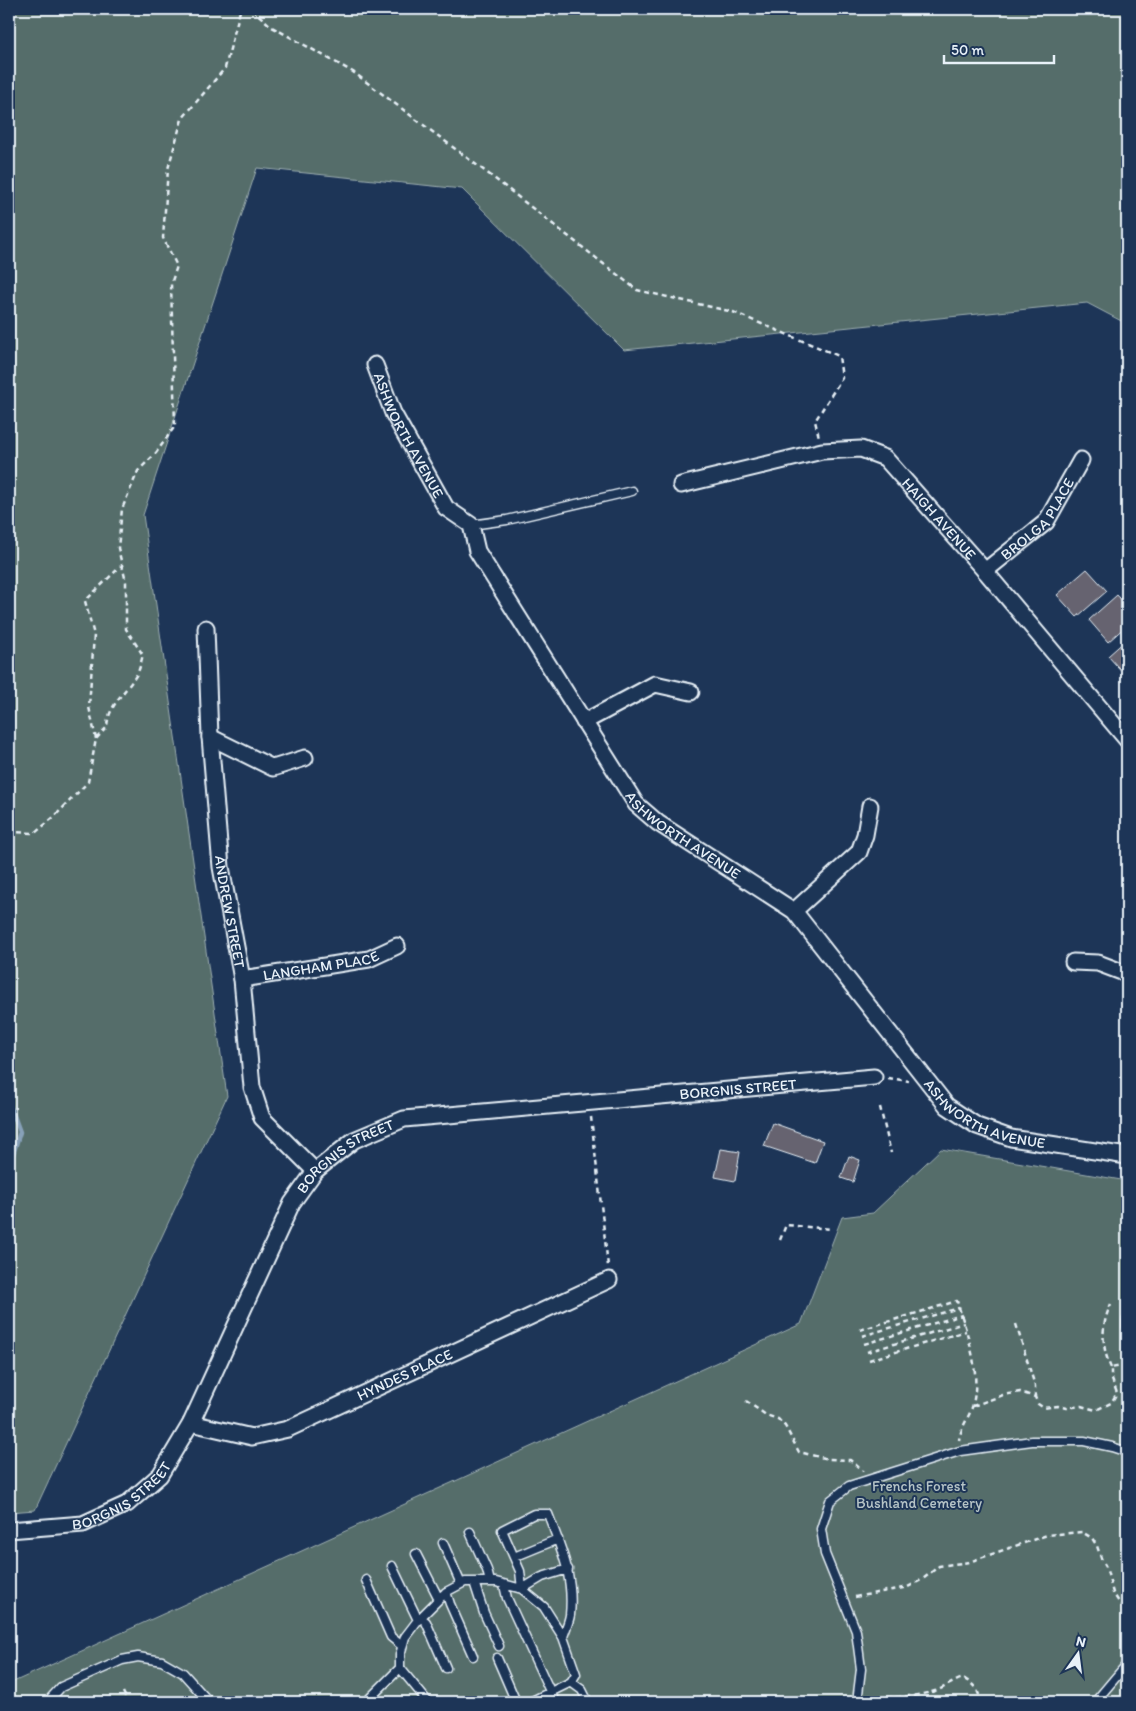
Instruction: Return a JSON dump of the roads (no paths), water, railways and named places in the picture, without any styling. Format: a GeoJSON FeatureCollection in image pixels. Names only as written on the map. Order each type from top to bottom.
{"type":"FeatureCollection","features":[{"type":"Feature","properties":{"kind":"street","name":"ASHWORTH AVENUE"},"geometry":{"type":"LineString","coordinates":[[375,365],[393,413],[446,508],[471,525],[477,551],[636,804],[658,823],[794,911],[947,1106],[977,1126],[1011,1138],[1127,1156]]}},
{"type":"Feature","properties":{"kind":"street","name":"HAIGH AVENUE"},"geometry":{"type":"LineString","coordinates":[[681,485],[822,451],[861,449],[885,458],[984,571],[1127,740]]}},
{"type":"Feature","properties":{"kind":"street","name":"BROLGA PLACE"},"geometry":{"type":"LineString","coordinates":[[984,571],[1046,522],[1081,460]]}},
{"type":"Feature","properties":{"kind":"street","name":"ANDREW STREET"},"geometry":{"type":"LineString","coordinates":[[206,628],[210,737],[221,867],[242,979],[252,1087],[262,1118],[315,1171]]}},
{"type":"Feature","properties":{"kind":"street"},"geometry":{"type":"LineString","coordinates":[[584,722],[655,684],[691,692]]}},
{"type":"Feature","properties":{"kind":"street"},"geometry":{"type":"LineString","coordinates":[[210,737],[273,768],[305,758]]}},
{"type":"Feature","properties":{"kind":"street"},"geometry":{"type":"LineString","coordinates":[[794,911],[859,852],[865,835],[870,806]]}},
{"type":"Feature","properties":{"kind":"street","name":"LANGHAM PLACE"},"geometry":{"type":"LineString","coordinates":[[242,979],[369,959],[398,946]]}},
{"type":"Feature","properties":{"kind":"street"},"geometry":{"type":"LineString","coordinates":[[1073,962],[1098,963],[1127,974]]}},
{"type":"Feature","properties":{"kind":"street","name":"BORGNIS STREET"},"geometry":{"type":"LineString","coordinates":[[9,1530],[83,1524],[127,1504],[160,1475],[192,1423],[292,1203],[315,1171],[354,1140],[404,1119],[874,1077]]}},
{"type":"Feature","properties":{"kind":"street","name":"HYNDES PLACE"},"geometry":{"type":"LineString","coordinates":[[192,1423],[252,1436],[288,1429],[610,1280]]}},
{"type":"Feature","properties":{"kind":"lane"},"geometry":{"type":"LineString","coordinates":[[471,525],[507,520],[632,491]]}},
{"type":"Feature","properties":{"kind":"lane"},"geometry":{"type":"LineString","coordinates":[[1127,1320],[1127,1327]]}},
{"type":"Feature","properties":{"kind":"lane"},"geometry":{"type":"LineString","coordinates":[[857,1699],[860,1669],[856,1631],[826,1554],[821,1529],[830,1501],[849,1486],[960,1452],[1032,1441],[1084,1441],[1127,1452]]}},
{"type":"Feature","properties":{"kind":"lane"},"geometry":{"type":"LineString","coordinates":[[522,1589],[520,1571],[502,1530],[534,1514],[548,1514],[568,1569],[570,1616],[563,1637]]}},
{"type":"Feature","properties":{"kind":"lane"},"geometry":{"type":"LineString","coordinates":[[470,1532],[487,1570],[490,1582]]}},
{"type":"Feature","properties":{"kind":"lane"},"geometry":{"type":"LineString","coordinates":[[514,1557],[558,1539]]}},
{"type":"Feature","properties":{"kind":"lane"},"geometry":{"type":"LineString","coordinates":[[443,1543],[461,1584]]}},
{"type":"Feature","properties":{"kind":"lane"},"geometry":{"type":"LineString","coordinates":[[416,1554],[439,1599]]}},
{"type":"Feature","properties":{"kind":"lane"},"geometry":{"type":"LineString","coordinates":[[392,1566],[419,1619],[426,1622],[446,1668]]}},
{"type":"Feature","properties":{"kind":"lane"},"geometry":{"type":"LineString","coordinates":[[522,1589],[542,1577],[568,1569]]}},
{"type":"Feature","properties":{"kind":"lane"},"geometry":{"type":"LineString","coordinates":[[366,1580],[392,1637],[402,1646]]}},
{"type":"Feature","properties":{"kind":"lane"},"geometry":{"type":"LineString","coordinates":[[428,1702],[400,1668],[400,1655],[405,1637],[419,1619],[446,1592],[465,1582],[490,1582],[522,1589],[544,1606],[563,1637],[576,1674],[571,1682],[530,1702]]}},
{"type":"Feature","properties":{"kind":"lane"},"geometry":{"type":"LineString","coordinates":[[474,1582],[484,1613],[499,1646]]}},
{"type":"Feature","properties":{"kind":"lane"},"geometry":{"type":"LineString","coordinates":[[504,1585],[507,1598],[554,1702]]}},
{"type":"Feature","properties":{"kind":"lane"},"geometry":{"type":"LineString","coordinates":[[446,1592],[473,1656]]}},
{"type":"Feature","properties":{"kind":"lane"},"geometry":{"type":"LineString","coordinates":[[50,1702],[61,1686],[122,1660],[138,1657],[162,1661],[183,1673],[208,1702]]}},
{"type":"Feature","properties":{"kind":"lane"},"geometry":{"type":"LineString","coordinates":[[497,1658],[516,1702]]}},
{"type":"Feature","properties":{"kind":"lane"},"geometry":{"type":"LineString","coordinates":[[1095,1702],[1127,1664]]}},
{"type":"Feature","properties":{"kind":"lane"},"geometry":{"type":"LineString","coordinates":[[372,1700],[400,1668]]}},
{"type":"Feature","properties":{"kind":"lane"},"geometry":{"type":"LineString","coordinates":[[571,1682],[582,1690],[588,1702]]}},
{"type":"Feature","properties":{"kind":"waterway"},"geometry":{"type":"LineString","coordinates":[[9,1102],[20,1132],[9,1167]]}},
{"type":"Feature","properties":{"kind":"park label","name":"Frenchs Forest Bushland Cemetery"},"geometry":{"type":"Point","coordinates":[919,1494]}}]}
